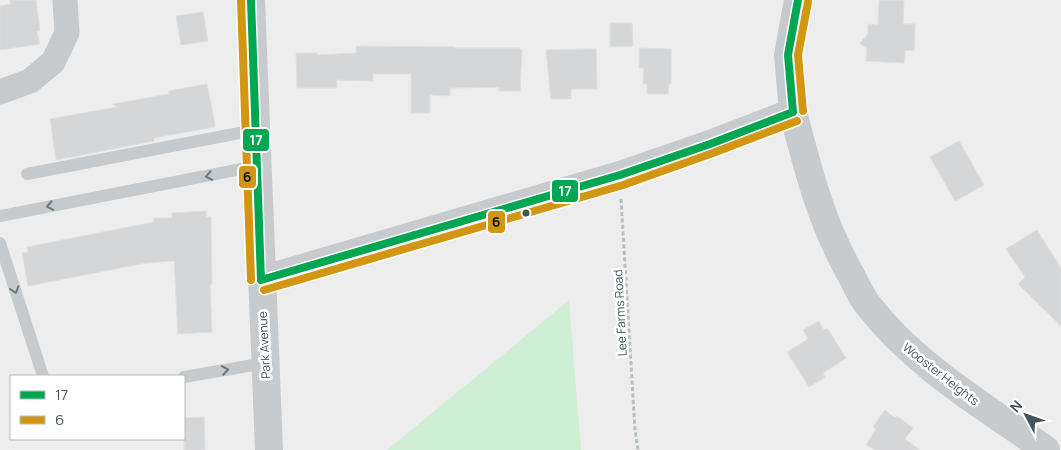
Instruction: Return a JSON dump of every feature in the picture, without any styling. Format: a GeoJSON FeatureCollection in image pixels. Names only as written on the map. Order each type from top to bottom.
{"type":"FeatureCollection","features":[{"type":"Feature","properties":{"kind":"main road","name":"Park Avenue"},"geometry":{"type":"LineString","coordinates":[[250,0],[269,450]]}},
{"type":"Feature","properties":{"kind":"main road"},"geometry":{"type":"LineString","coordinates":[[262,280],[620,175],[710,144],[792,112]]}},
{"type":"Feature","properties":{"kind":"main road","name":"Wooster Heights"},"geometry":{"type":"LineString","coordinates":[[792,112],[813,190],[837,250],[866,304],[898,340],[931,369],[1046,450]]}},
{"type":"Feature","properties":{"kind":"street"},"geometry":{"type":"LineString","coordinates":[[0,92],[30,82],[53,62],[67,33],[65,0]]}},
{"type":"Feature","properties":{"kind":"street"},"geometry":{"type":"LineString","coordinates":[[792,112],[788,55],[798,0]]}},
{"type":"Feature","properties":{"kind":"lane"},"geometry":{"type":"LineString","coordinates":[[27,174],[256,130]]}},
{"type":"Feature","properties":{"kind":"lane"},"geometry":{"type":"LineString","coordinates":[[0,216],[257,166]]}},
{"type":"Feature","properties":{"kind":"lane"},"geometry":{"type":"LineString","coordinates":[[0,243],[43,375]]}},
{"type":"Feature","properties":{"kind":"lane"},"geometry":{"type":"LineString","coordinates":[[185,377],[265,363]]}},
{"type":"Feature","properties":{"kind":"path","name":"Lee Farms Road"},"geometry":{"type":"LineString","coordinates":[[620,175],[635,430],[638,450]]}},
{"type":"Feature","properties":{"kind":"green space"},"geometry":{"type":"Polygon","coordinates":[[[569,300],[581,450],[387,450],[569,300]]]}},
{"type":"Feature","properties":{"kind":"building"},"geometry":{"type":"Polygon","coordinates":[[[10,0],[36,0],[40,31],[37,31],[40,44],[0,50],[0,6],[11,4],[10,0]]]}},
{"type":"Feature","properties":{"kind":"building"},"geometry":{"type":"Polygon","coordinates":[[[879,0],[904,0],[903,24],[915,24],[914,51],[905,50],[904,63],[866,61],[867,49],[860,43],[868,34],[868,24],[878,25],[879,0]]]}},
{"type":"Feature","properties":{"kind":"building"},"geometry":{"type":"Polygon","coordinates":[[[203,12],[208,41],[181,45],[176,16],[203,12]]]}},
{"type":"Feature","properties":{"kind":"building"},"geometry":{"type":"Polygon","coordinates":[[[610,23],[632,23],[633,46],[610,47],[610,23]]]}},
{"type":"Feature","properties":{"kind":"building"},"geometry":{"type":"Polygon","coordinates":[[[356,46],[520,48],[522,50],[520,91],[499,91],[499,87],[450,88],[450,96],[430,95],[430,113],[411,113],[411,74],[373,74],[373,81],[337,80],[337,88],[297,88],[296,53],[317,53],[317,55],[356,53],[356,46]]]}},
{"type":"Feature","properties":{"kind":"building"},"geometry":{"type":"Polygon","coordinates":[[[639,48],[671,49],[671,84],[669,84],[668,94],[647,94],[647,84],[643,84],[644,68],[639,68],[639,48]]]}},
{"type":"Feature","properties":{"kind":"building"},"geometry":{"type":"Polygon","coordinates":[[[596,49],[597,89],[571,89],[571,99],[551,99],[546,50],[596,49]]]}},
{"type":"Feature","properties":{"kind":"building"},"geometry":{"type":"Polygon","coordinates":[[[207,84],[214,127],[56,160],[50,119],[117,107],[113,104],[169,94],[168,91],[207,84]]]}},
{"type":"Feature","properties":{"kind":"building"},"geometry":{"type":"Polygon","coordinates":[[[959,141],[984,185],[955,201],[930,157],[959,141]]]}},
{"type":"Feature","properties":{"kind":"building"},"geometry":{"type":"Polygon","coordinates":[[[206,211],[206,217],[211,217],[212,284],[210,285],[212,332],[178,334],[174,261],[146,263],[28,286],[22,253],[28,252],[27,247],[154,222],[154,218],[172,218],[172,213],[206,211]]]}},
{"type":"Feature","properties":{"kind":"building"},"geometry":{"type":"Polygon","coordinates":[[[1037,230],[1061,268],[1061,326],[1018,284],[1025,277],[1006,249],[1037,230]]]}},
{"type":"Feature","properties":{"kind":"building"},"geometry":{"type":"Polygon","coordinates":[[[819,321],[824,330],[827,328],[846,358],[823,373],[825,377],[809,387],[787,352],[808,339],[803,330],[819,321]]]}},
{"type":"Feature","properties":{"kind":"building"},"geometry":{"type":"Polygon","coordinates":[[[885,410],[913,428],[905,439],[920,450],[876,450],[866,445],[876,429],[873,427],[885,410]]]}},
{"type":"Feature","properties":{"kind":"building"},"geometry":{"type":"Polygon","coordinates":[[[204,417],[205,450],[184,450],[185,418],[204,417]]]}},
{"type":"Feature","properties":{"kind":"transit line","name":"6"},"geometry":{"type":"LineString","coordinates":[[241,0],[251,280]]}},
{"type":"Feature","properties":{"kind":"transit line","name":"17"},"geometry":{"type":"LineString","coordinates":[[251,0],[261,280]]}},
{"type":"Feature","properties":{"kind":"transit line","name":"17"},"geometry":{"type":"LineString","coordinates":[[793,112],[788,55],[798,0]]}},
{"type":"Feature","properties":{"kind":"transit line","name":"6"},"geometry":{"type":"LineString","coordinates":[[803,111],[798,55],[808,2]]}},
{"type":"Feature","properties":{"kind":"transit line","name":"17"},"geometry":{"type":"LineString","coordinates":[[261,280],[620,175],[710,144],[793,112]]}},
{"type":"Feature","properties":{"kind":"transit line","name":"6"},"geometry":{"type":"LineString","coordinates":[[264,290],[623,185],[797,121]]}}]}
